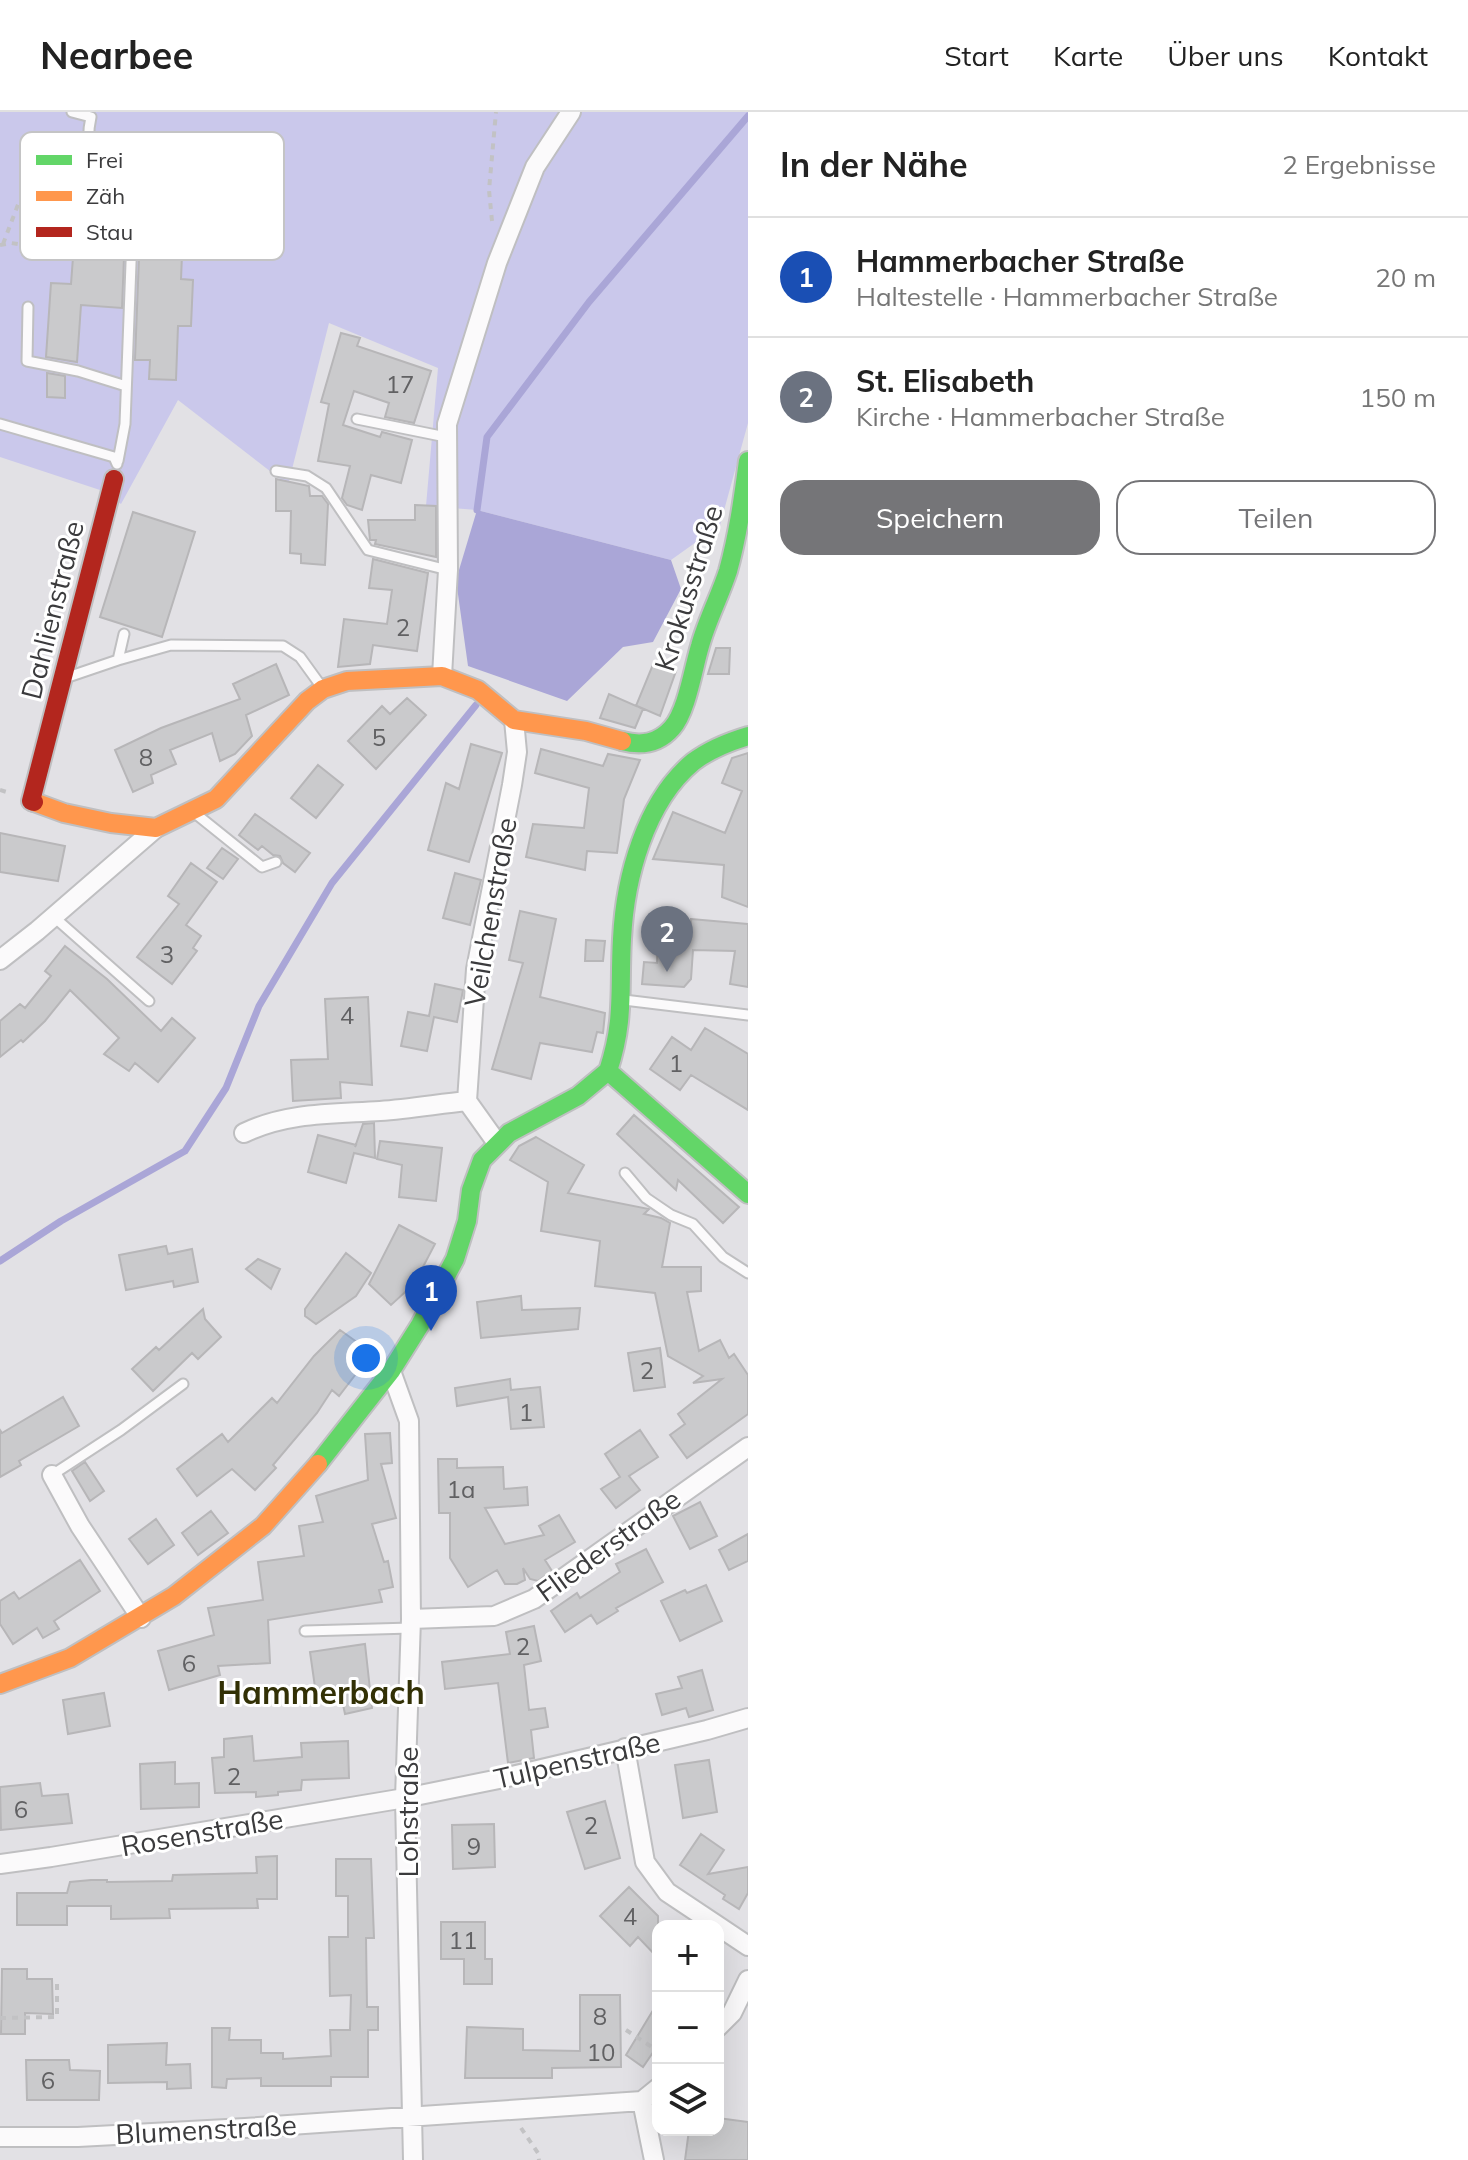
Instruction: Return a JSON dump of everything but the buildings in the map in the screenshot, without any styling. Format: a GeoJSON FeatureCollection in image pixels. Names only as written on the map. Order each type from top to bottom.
{"type":"FeatureCollection","features":[{"type":"Feature","properties":{"kind":"street"},"geometry":{"type":"LineString","coordinates":[[442,676],[448,570],[447,424],[497,263],[535,167],[571,112]]}},
{"type":"Feature","properties":{"kind":"street","name":"Krokusstraße"},"geometry":{"type":"LineString","coordinates":[[514,720],[586,731],[633,744],[654,743],[673,727],[727,573],[739,527],[748,461]]}},
{"type":"Feature","properties":{"kind":"street","name":"Dahlienstraße"},"geometry":{"type":"LineString","coordinates":[[116,470],[31,801],[64,813],[156,828]]}},
{"type":"Feature","properties":{"kind":"street"},"geometry":{"type":"LineString","coordinates":[[0,960],[156,828],[216,799],[307,701],[323,689],[347,681],[442,676],[478,690],[514,720]]}},
{"type":"Feature","properties":{"kind":"street","name":"Veilchenstraße"},"geometry":{"type":"LineString","coordinates":[[467,1101],[476,969],[512,785],[517,752],[514,720]]}},
{"type":"Feature","properties":{"kind":"street"},"geometry":{"type":"LineString","coordinates":[[0,1684],[61,1662],[141,1618],[183,1589],[263,1526],[335,1446],[391,1371],[455,1259],[467,1221],[471,1190],[482,1160],[509,1133],[578,1096],[608,1071],[619,1036],[623,926],[639,845],[664,795],[690,764],[727,741],[748,736]]}},
{"type":"Feature","properties":{"kind":"street"},"geometry":{"type":"LineString","coordinates":[[608,1071],[748,1194]]}},
{"type":"Feature","properties":{"kind":"street"},"geometry":{"type":"LineString","coordinates":[[244,1133],[266,1122],[306,1115],[382,1111],[467,1101],[497,1143]]}},
{"type":"Feature","properties":{"kind":"street","name":"Lohstraße"},"geometry":{"type":"LineString","coordinates":[[391,1371],[409,1421],[411,1624],[405,1798],[413,2160]]}},
{"type":"Feature","properties":{"kind":"street","name":"Fliederstraße"},"geometry":{"type":"LineString","coordinates":[[411,1624],[494,1616],[534,1599],[748,1447]]}},
{"type":"Feature","properties":{"kind":"street"},"geometry":{"type":"LineString","coordinates":[[52,1475],[80,1526],[141,1618]]}},
{"type":"Feature","properties":{"kind":"street","name":"Tulpenstraße"},"geometry":{"type":"LineString","coordinates":[[405,1798],[551,1768],[748,1718]]}},
{"type":"Feature","properties":{"kind":"street"},"geometry":{"type":"LineString","coordinates":[[625,1748],[645,1862],[667,1892],[709,1920]]}},
{"type":"Feature","properties":{"kind":"street","name":"Rosenstraße"},"geometry":{"type":"LineString","coordinates":[[0,1864],[405,1798]]}},
{"type":"Feature","properties":{"kind":"street"},"geometry":{"type":"LineString","coordinates":[[724,1930],[748,1946]]}},
{"type":"Feature","properties":{"kind":"street"},"geometry":{"type":"LineString","coordinates":[[724,2021],[732,2013],[748,1980]]}},
{"type":"Feature","properties":{"kind":"street"},"geometry":{"type":"LineString","coordinates":[[652,2093],[642,2101],[654,2160]]}},
{"type":"Feature","properties":{"kind":"street","name":"Blumenstraße"},"geometry":{"type":"LineString","coordinates":[[0,2137],[78,2137],[642,2101]]}},
{"type":"Feature","properties":{"kind":"lane"},"geometry":{"type":"LineString","coordinates":[[72,112],[91,117],[88,132]]}},
{"type":"Feature","properties":{"kind":"lane"},"geometry":{"type":"LineString","coordinates":[[116,470],[125,424],[131,260]]}},
{"type":"Feature","properties":{"kind":"lane"},"geometry":{"type":"LineString","coordinates":[[28,307],[27,361],[78,371],[126,386]]}},
{"type":"Feature","properties":{"kind":"lane"},"geometry":{"type":"LineString","coordinates":[[357,419],[446,437]]}},
{"type":"Feature","properties":{"kind":"lane"},"geometry":{"type":"LineString","coordinates":[[0,424],[114,457],[116,470]]}},
{"type":"Feature","properties":{"kind":"lane"},"geometry":{"type":"LineString","coordinates":[[276,471],[307,476],[326,488],[368,550],[448,570]]}},
{"type":"Feature","properties":{"kind":"lane"},"geometry":{"type":"LineString","coordinates":[[118,660],[124,634]]}},
{"type":"Feature","properties":{"kind":"lane"},"geometry":{"type":"LineString","coordinates":[[63,679],[171,645],[283,646],[300,657],[323,689]]}},
{"type":"Feature","properties":{"kind":"lane"},"geometry":{"type":"LineString","coordinates":[[194,812],[262,867],[276,862]]}},
{"type":"Feature","properties":{"kind":"lane"},"geometry":{"type":"LineString","coordinates":[[54,917],[149,1001]]}},
{"type":"Feature","properties":{"kind":"lane"},"geometry":{"type":"LineString","coordinates":[[620,1000],[748,1015]]}},
{"type":"Feature","properties":{"kind":"lane"},"geometry":{"type":"LineString","coordinates":[[625,1173],[646,1198],[671,1215],[693,1224],[723,1257],[748,1273]]}},
{"type":"Feature","properties":{"kind":"lane"},"geometry":{"type":"LineString","coordinates":[[52,1475],[121,1430],[183,1384]]}},
{"type":"Feature","properties":{"kind":"lane"},"geometry":{"type":"LineString","coordinates":[[305,1631],[411,1624]]}},
{"type":"Feature","properties":{"kind":"path"},"geometry":{"type":"LineString","coordinates":[[496,112],[489,190],[497,263]]}},
{"type":"Feature","properties":{"kind":"path"},"geometry":{"type":"LineString","coordinates":[[2,244],[20,201]]}},
{"type":"Feature","properties":{"kind":"path"},"geometry":{"type":"LineString","coordinates":[[0,2018],[57,2017],[57,1983]]}},
{"type":"Feature","properties":{"kind":"path"},"geometry":{"type":"LineString","coordinates":[[626,2030],[652,2047]]}},
{"type":"Feature","properties":{"kind":"path"},"geometry":{"type":"LineString","coordinates":[[507,2110],[538,2153],[539,2160]]}},
{"type":"Feature","properties":{"kind":"shaded area"},"geometry":{"type":"Polygon","coordinates":[[[0,112],[748,112],[748,423],[720,525],[671,560],[477,510],[426,506],[438,368],[329,323],[288,485],[178,400],[121,504],[103,491],[0,457],[0,112]]]}},
{"type":"Feature","properties":{"kind":"shaded area"},"geometry":{"type":"Polygon","coordinates":[[[477,510],[671,560],[681,589],[653,642],[623,647],[567,701],[468,666],[456,580],[477,510]]]}},
{"type":"Feature","properties":{"kind":"waterway"},"geometry":{"type":"LineString","coordinates":[[477,510],[487,437],[589,302],[748,116]]}},
{"type":"Feature","properties":{"kind":"waterway"},"geometry":{"type":"LineString","coordinates":[[0,1261],[61,1221],[185,1151],[226,1088],[259,1006],[332,883],[476,705]]}},
{"type":"Feature","properties":{"kind":"traffic: fast"},"geometry":{"type":"LineString","coordinates":[[622,741],[642,743],[655,740],[672,728],[682,711],[703,636],[728,571],[748,461]]}},
{"type":"Feature","properties":{"kind":"traffic: fast"},"geometry":{"type":"LineString","coordinates":[[608,1071],[619,1020],[622,939],[628,891],[650,819],[676,779],[693,762],[719,746],[748,736]]}},
{"type":"Feature","properties":{"kind":"traffic: fast"},"geometry":{"type":"LineString","coordinates":[[608,1071],[748,1194]]}},
{"type":"Feature","properties":{"kind":"traffic: fast"},"geometry":{"type":"LineString","coordinates":[[318,1464],[391,1371],[420,1325],[455,1259],[467,1221],[471,1190],[482,1160],[509,1133],[578,1096],[608,1071]]}},
{"type":"Feature","properties":{"kind":"traffic: slow"},"geometry":{"type":"LineString","coordinates":[[34,802],[64,813],[156,828],[216,799],[307,701],[323,689],[347,681],[442,676],[478,690],[514,720],[586,731],[622,741]]}},
{"type":"Feature","properties":{"kind":"traffic: slow"},"geometry":{"type":"LineString","coordinates":[[0,1684],[70,1658],[174,1596],[263,1526],[318,1464]]}},
{"type":"Feature","properties":{"kind":"traffic: jam"},"geometry":{"type":"LineString","coordinates":[[34,802],[31,801],[114,479]]}},
{"type":"Feature","properties":{"kind":"place","name":"St. Elisabeth"},"geometry":{"type":"Point","coordinates":[667,972]}},
{"type":"Feature","properties":{"kind":"place","name":"Hammerbacher Straße"},"geometry":{"type":"Point","coordinates":[431,1331]}},
{"type":"Feature","properties":{"kind":"district","name":"Hammerbach"},"geometry":{"type":"Point","coordinates":[321,1692]}}]}
